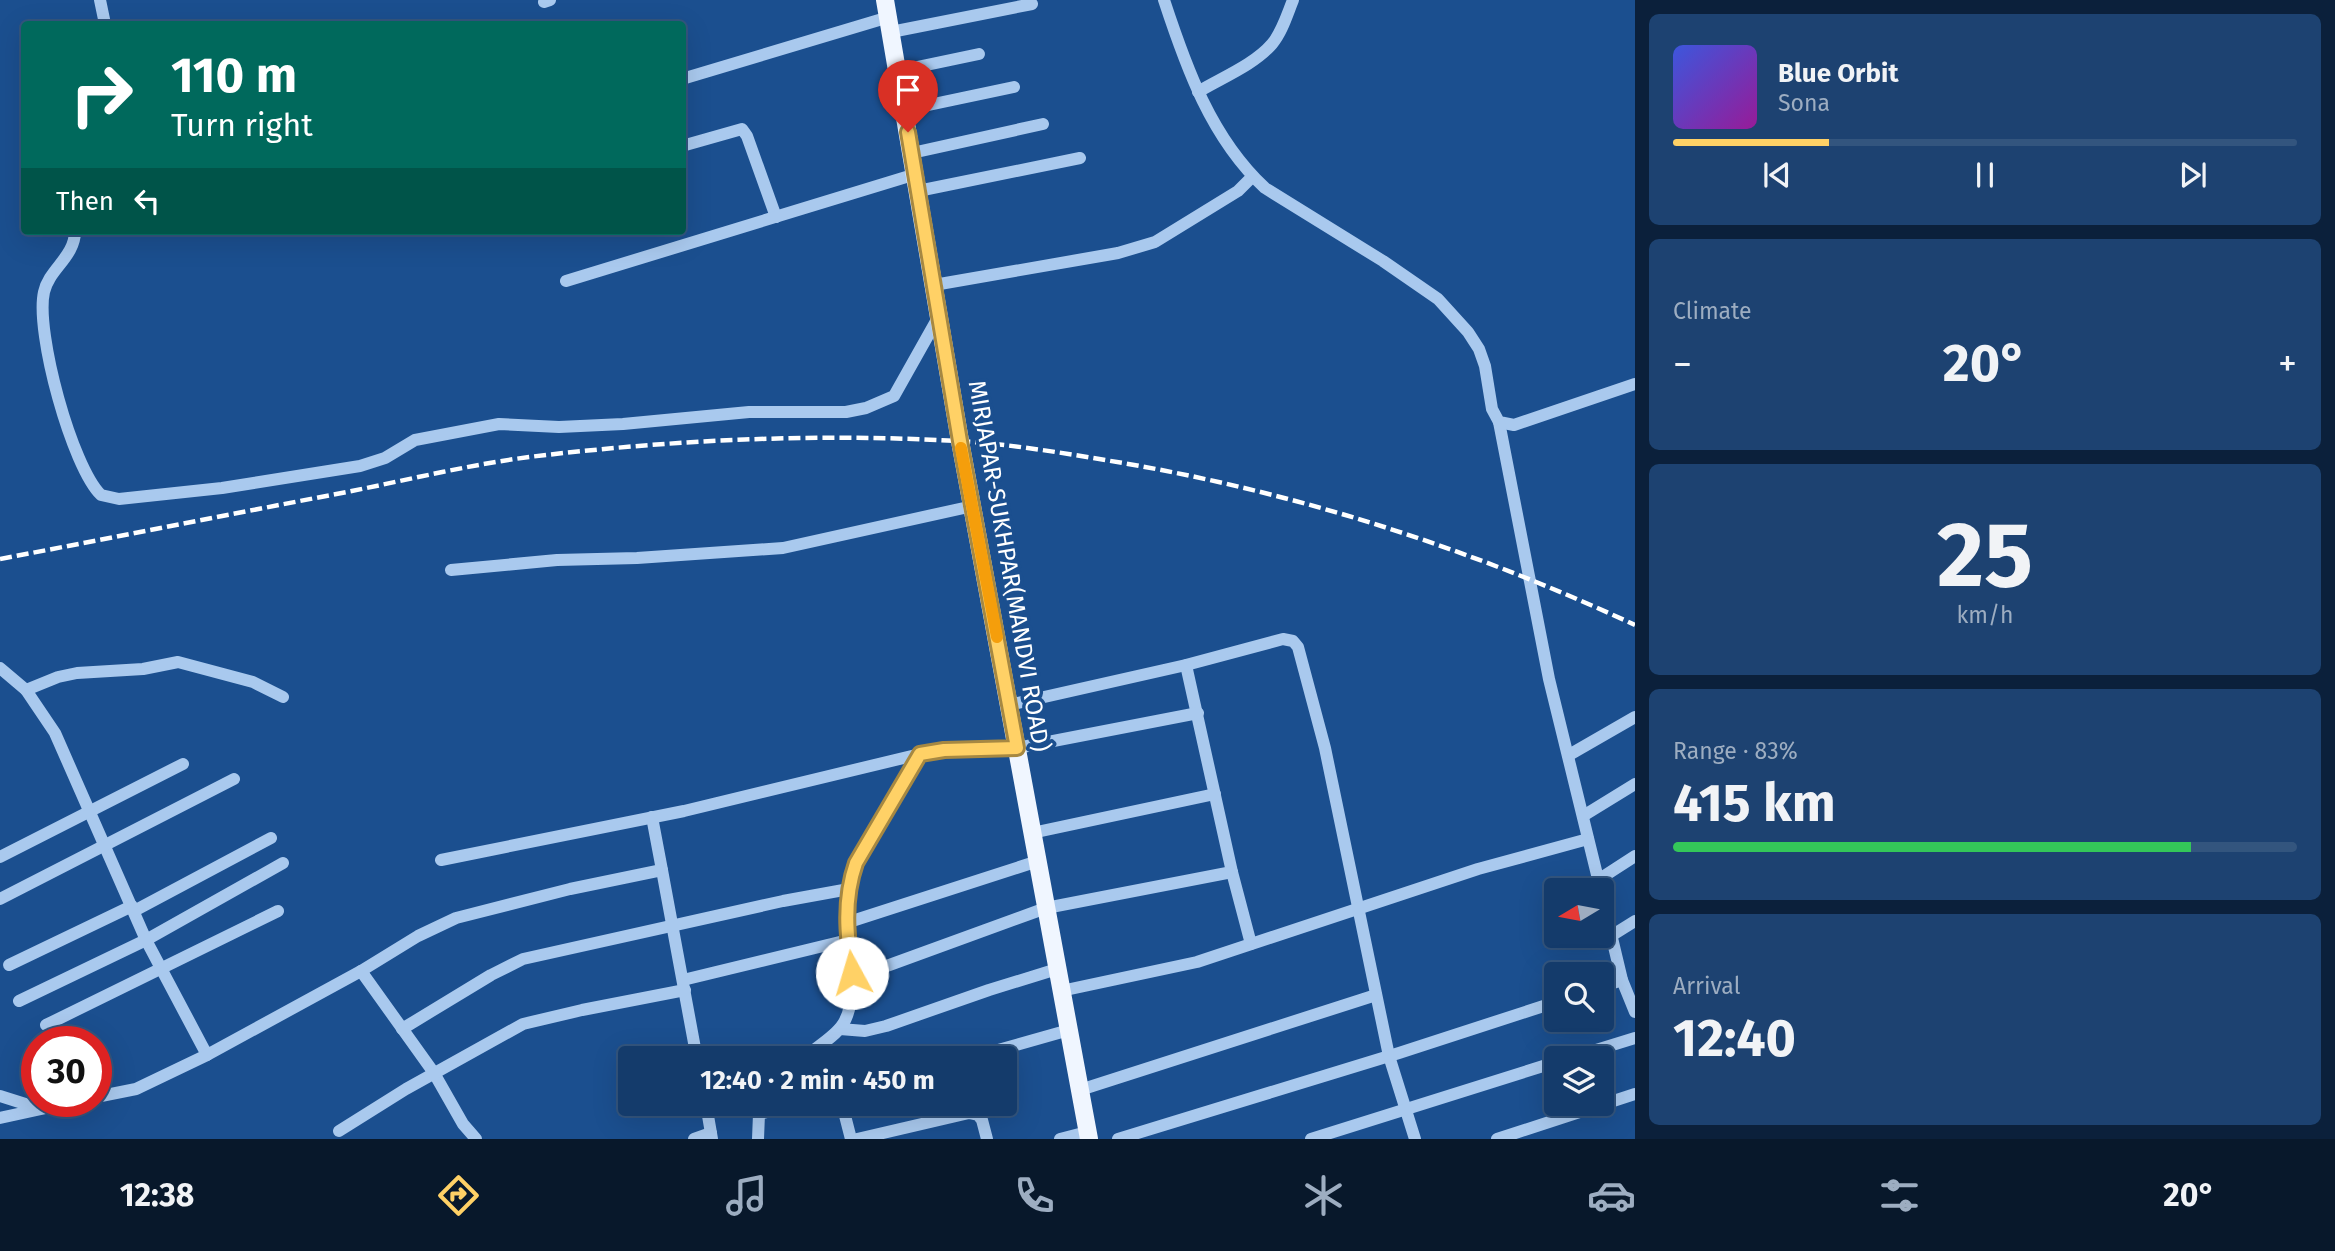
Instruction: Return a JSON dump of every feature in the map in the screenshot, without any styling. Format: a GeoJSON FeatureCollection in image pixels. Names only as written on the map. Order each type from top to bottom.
{"type":"FeatureCollection","features":[{"type":"Feature","properties":{"kind":"main road","name":"MIRJAPAR-SUKHPAR(MANDVI ROAD)"},"geometry":{"type":"LineString","coordinates":[[888,16],[973,506],[1088,1136]]}},
{"type":"Feature","properties":{"kind":"street"},"geometry":{"type":"LineString","coordinates":[[100,0],[104,21]]}},
{"type":"Feature","properties":{"kind":"street"},"geometry":{"type":"LineString","coordinates":[[1164,0],[1181,54],[1198,92],[1252,177],[1437,299],[1468,332],[1479,349],[1485,366],[1492,409],[1499,422],[1549,678],[1598,878]]}},
{"type":"Feature","properties":{"kind":"street"},"geometry":{"type":"LineString","coordinates":[[1198,92],[1251,61],[1270,46],[1279,33],[1293,0]]}},
{"type":"Feature","properties":{"kind":"street"},"geometry":{"type":"LineString","coordinates":[[686,78],[888,16],[1032,4]]}},
{"type":"Feature","properties":{"kind":"street"},"geometry":{"type":"LineString","coordinates":[[898,71],[979,54]]}},
{"type":"Feature","properties":{"kind":"street"},"geometry":{"type":"LineString","coordinates":[[905,110],[1014,87]]}},
{"type":"Feature","properties":{"kind":"street"},"geometry":{"type":"LineString","coordinates":[[912,153],[1043,124]]}},
{"type":"Feature","properties":{"kind":"street"},"geometry":{"type":"LineString","coordinates":[[686,145],[742,129],[747,136],[776,217]]}},
{"type":"Feature","properties":{"kind":"street"},"geometry":{"type":"LineString","coordinates":[[566,281],[776,217],[917,182],[1080,158]]}},
{"type":"Feature","properties":{"kind":"street"},"geometry":{"type":"LineString","coordinates":[[934,285],[1118,253],[1156,242],[1238,191],[1252,177]]}},
{"type":"Feature","properties":{"kind":"street"},"geometry":{"type":"LineString","coordinates":[[74,235],[73,247],[45,289],[43,307],[48,355],[73,440],[89,478],[101,495],[119,499],[222,488],[360,466],[385,458],[415,440],[499,424],[572,426],[749,412],[846,412],[866,408],[894,396],[940,316]]}},
{"type":"Feature","properties":{"kind":"street"},"geometry":{"type":"LineString","coordinates":[[1499,422],[1514,425],[1635,384]]}},
{"type":"Feature","properties":{"kind":"street"},"geometry":{"type":"LineString","coordinates":[[451,570],[557,560],[637,558],[783,548],[973,506]]}},
{"type":"Feature","properties":{"kind":"street"},"geometry":{"type":"LineString","coordinates":[[1009,705],[1186,665],[1283,639],[1293,640],[1298,648],[1325,748],[1389,1056],[1415,1139]]}},
{"type":"Feature","properties":{"kind":"street"},"geometry":{"type":"LineString","coordinates":[[26,690],[58,677],[77,673],[143,669],[178,662],[254,682],[283,697]]}},
{"type":"Feature","properties":{"kind":"street"},"geometry":{"type":"LineString","coordinates":[[1186,665],[1251,944]]}},
{"type":"Feature","properties":{"kind":"street"},"geometry":{"type":"LineString","coordinates":[[0,668],[26,690],[55,733],[146,940],[206,1055]]}},
{"type":"Feature","properties":{"kind":"street"},"geometry":{"type":"LineString","coordinates":[[441,860],[652,817],[920,754],[944,750],[1017,748],[1198,713]]}},
{"type":"Feature","properties":{"kind":"street"},"geometry":{"type":"LineString","coordinates":[[1569,755],[1635,717]]}},
{"type":"Feature","properties":{"kind":"street"},"geometry":{"type":"LineString","coordinates":[[818,1046],[840,1029],[846,1020],[851,979],[846,923],[849,889],[856,863],[920,754]]}},
{"type":"Feature","properties":{"kind":"street"},"geometry":{"type":"LineString","coordinates":[[0,858],[183,764]]}},
{"type":"Feature","properties":{"kind":"street"},"geometry":{"type":"LineString","coordinates":[[0,899],[234,779]]}},
{"type":"Feature","properties":{"kind":"street"},"geometry":{"type":"LineString","coordinates":[[1583,816],[1635,783]]}},
{"type":"Feature","properties":{"kind":"street"},"geometry":{"type":"LineString","coordinates":[[1032,833],[1215,794]]}},
{"type":"Feature","properties":{"kind":"street"},"geometry":{"type":"LineString","coordinates":[[652,817],[695,1046]]}},
{"type":"Feature","properties":{"kind":"street"},"geometry":{"type":"LineString","coordinates":[[9,965],[133,908],[271,838]]}},
{"type":"Feature","properties":{"kind":"street"},"geometry":{"type":"LineString","coordinates":[[1062,991],[1196,962],[1478,869],[1588,839]]}},
{"type":"Feature","properties":{"kind":"street"},"geometry":{"type":"LineString","coordinates":[[1611,878],[1635,856]]}},
{"type":"Feature","properties":{"kind":"street"},"geometry":{"type":"LineString","coordinates":[[846,923],[1038,861]]}},
{"type":"Feature","properties":{"kind":"street"},"geometry":{"type":"LineString","coordinates":[[19,1001],[146,940],[283,863]]}},
{"type":"Feature","properties":{"kind":"street"},"geometry":{"type":"LineString","coordinates":[[112,1094],[136,1089],[206,1055],[360,971],[418,936],[456,918],[570,889],[662,870]]}},
{"type":"Feature","properties":{"kind":"street"},"geometry":{"type":"LineString","coordinates":[[851,979],[1046,908],[1233,872]]}},
{"type":"Feature","properties":{"kind":"street"},"geometry":{"type":"LineString","coordinates":[[402,1029],[491,975],[523,960],[849,889]]}},
{"type":"Feature","properties":{"kind":"street"},"geometry":{"type":"LineString","coordinates":[[46,1025],[278,911]]}},
{"type":"Feature","properties":{"kind":"street"},"geometry":{"type":"LineString","coordinates":[[1614,934],[1635,921]]}},
{"type":"Feature","properties":{"kind":"street"},"geometry":{"type":"LineString","coordinates":[[339,1130],[523,1024],[684,985],[848,940]]}},
{"type":"Feature","properties":{"kind":"street"},"geometry":{"type":"LineString","coordinates":[[1614,945],[1635,1012]]}},
{"type":"Feature","properties":{"kind":"street"},"geometry":{"type":"LineString","coordinates":[[840,1029],[865,1031],[886,1026],[1057,968]]}},
{"type":"Feature","properties":{"kind":"street"},"geometry":{"type":"LineString","coordinates":[[360,971],[434,1073],[472,1138]]}},
{"type":"Feature","properties":{"kind":"street"},"geometry":{"type":"LineString","coordinates":[[1080,1090],[1376,995]]}},
{"type":"Feature","properties":{"kind":"street"},"geometry":{"type":"LineString","coordinates":[[1118,1139],[1544,1006]]}},
{"type":"Feature","properties":{"kind":"street"},"geometry":{"type":"LineString","coordinates":[[1012,1046],[1069,1030]]}},
{"type":"Feature","properties":{"kind":"street"},"geometry":{"type":"LineString","coordinates":[[1609,1046],[1635,1038]]}},
{"type":"Feature","properties":{"kind":"street"},"geometry":{"type":"LineString","coordinates":[[1311,1139],[1544,1066]]}},
{"type":"Feature","properties":{"kind":"street"},"geometry":{"type":"LineString","coordinates":[[1497,1139],[1635,1094]]}},
{"type":"Feature","properties":{"kind":"street"},"geometry":{"type":"LineString","coordinates":[[0,1096],[21,1102]]}},
{"type":"Feature","properties":{"kind":"street"},"geometry":{"type":"LineString","coordinates":[[0,1118],[21,1113]]}},
{"type":"Feature","properties":{"kind":"street"},"geometry":{"type":"LineString","coordinates":[[857,1139],[969,1113],[982,1119],[987,1139]]}},
{"type":"Feature","properties":{"kind":"street"},"geometry":{"type":"LineString","coordinates":[[694,1139],[712,1136],[708,1116]]}},
{"type":"Feature","properties":{"kind":"street"},"geometry":{"type":"LineString","coordinates":[[758,1139],[760,1116]]}},
{"type":"Feature","properties":{"kind":"street"},"geometry":{"type":"LineString","coordinates":[[845,1116],[851,1139]]}},
{"type":"Feature","properties":{"kind":"street"},"geometry":{"type":"LineString","coordinates":[[1060,1139],[1088,1136]]}},
{"type":"Feature","properties":{"kind":"railway"},"geometry":{"type":"LineString","coordinates":[[0,559],[460,468],[529,457],[689,442],[796,438],[904,439],[978,442],[1040,450],[1123,463],[1255,491],[1385,527],[1448,549],[1573,597],[1635,625]]}},
{"type":"Feature","properties":{"kind":"slow traffic"},"geometry":{"type":"LineString","coordinates":[[961,448],[997,637]]}},
{"type":"Feature","properties":{"kind":"route"},"geometry":{"type":"LineString","coordinates":[[852,973],[846,923],[850,881],[856,863],[920,754],[944,750],[1017,748],[960,441],[908,132]]}}]}
